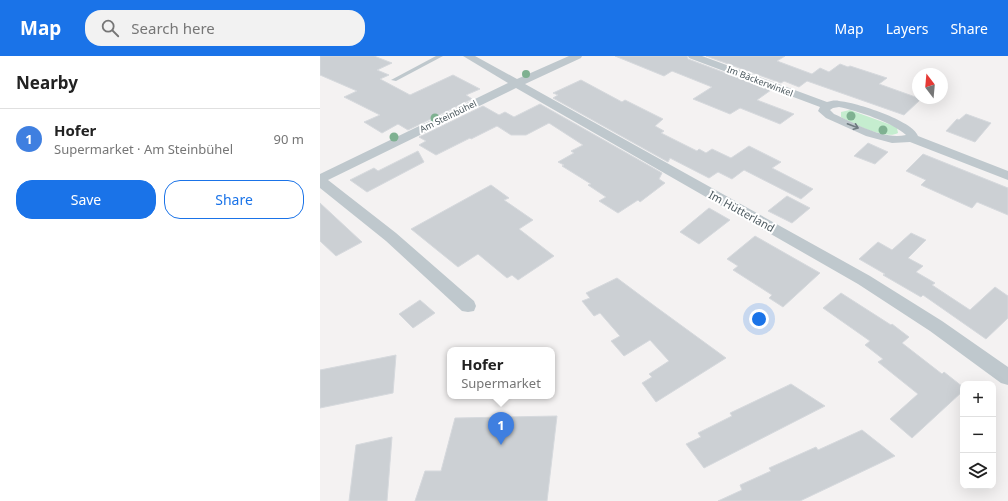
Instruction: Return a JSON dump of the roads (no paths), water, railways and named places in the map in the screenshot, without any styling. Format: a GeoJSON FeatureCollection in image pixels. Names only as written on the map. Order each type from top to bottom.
{"type":"FeatureCollection","features":[{"type":"Feature","properties":{"kind":"street","name":"Im Hütterland"},"geometry":{"type":"LineString","coordinates":[[468,56],[864,280],[936,326],[1008,377]]}},
{"type":"Feature","properties":{"kind":"street","name":"Am Steinbühel"},"geometry":{"type":"LineString","coordinates":[[468,306],[391,237],[320,180],[516,83],[577,56]]}},
{"type":"Feature","properties":{"kind":"street","name":"Im Bäckerwinkel"},"geometry":{"type":"LineString","coordinates":[[693,56],[827,106],[837,104],[847,105],[896,123],[910,131],[912,135],[911,138]]}},
{"type":"Feature","properties":{"kind":"street","name":"Im Bäckerwinkel"},"geometry":{"type":"LineString","coordinates":[[827,106],[824,111],[830,116],[881,137],[902,141],[911,138],[1008,176]]}},
{"type":"Feature","properties":{"kind":"lane"},"geometry":{"type":"LineString","coordinates":[[394,80],[440,56]]}},
{"type":"Feature","properties":{"kind":"place","name":"Hofer"},"geometry":{"type":"Point","coordinates":[501,445]}}]}
